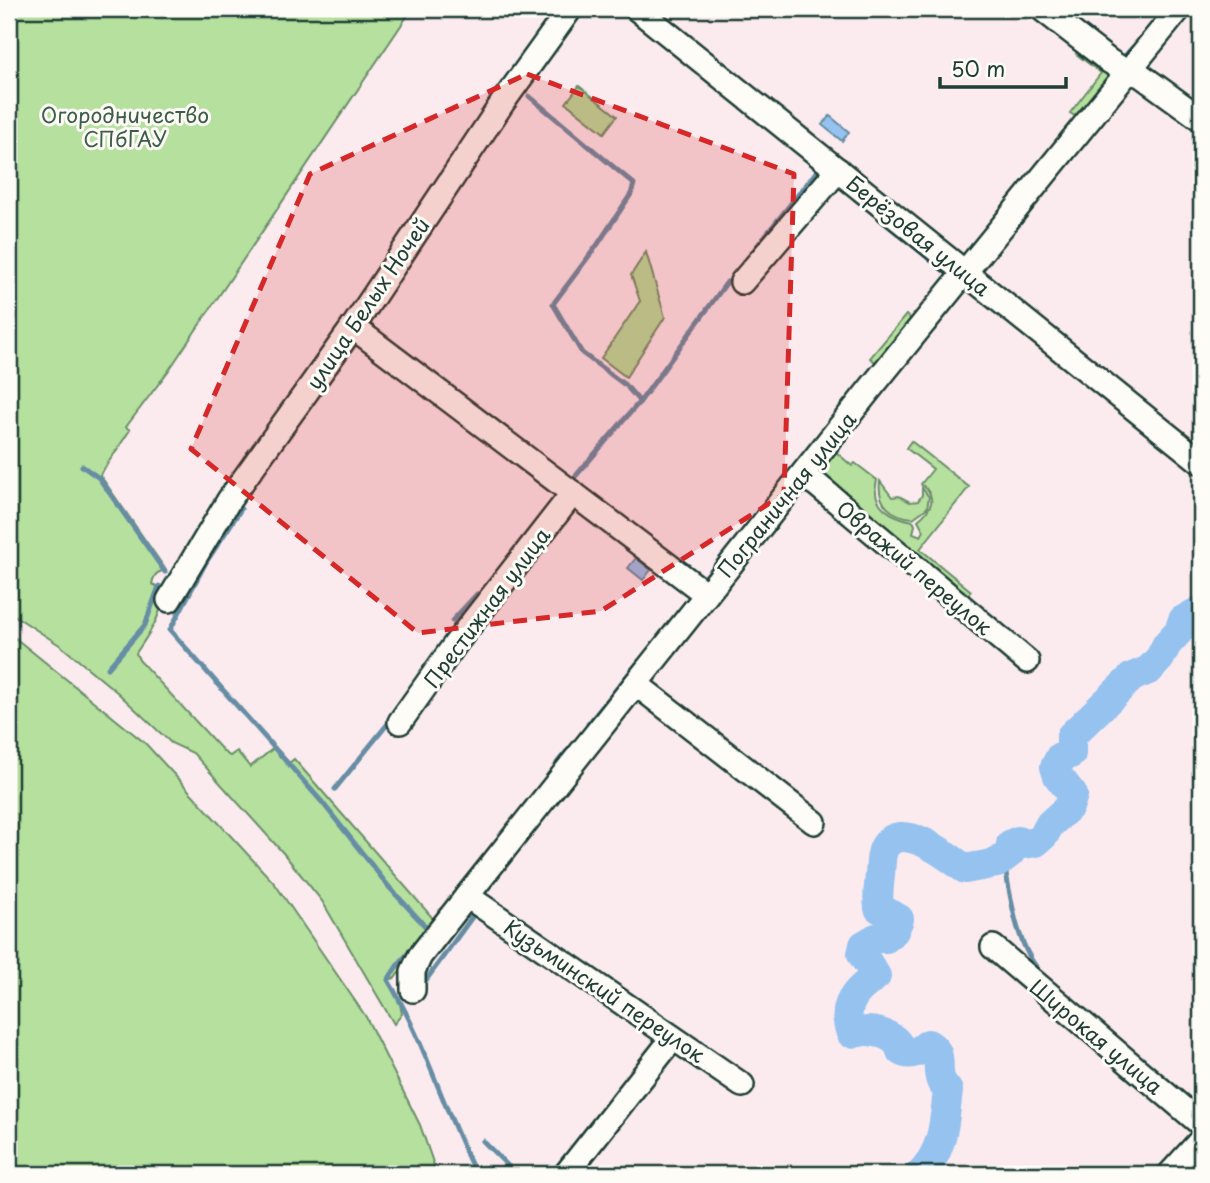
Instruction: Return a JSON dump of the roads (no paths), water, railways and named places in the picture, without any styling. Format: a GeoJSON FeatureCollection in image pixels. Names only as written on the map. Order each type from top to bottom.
{"type":"FeatureCollection","features":[{"type":"Feature","properties":{"kind":"street","name":"улица Белых Ночей"},"geometry":{"type":"LineString","coordinates":[[169,600],[236,489],[353,327],[503,102],[570,9]]}},
{"type":"Feature","properties":{"kind":"street","name":"Берёзовая улица"},"geometry":{"type":"LineString","coordinates":[[637,9],[1201,462]]}},
{"type":"Feature","properties":{"kind":"street"},"geometry":{"type":"LineString","coordinates":[[1042,9],[1109,61],[1128,73],[1139,74],[1151,81],[1201,119]]}},
{"type":"Feature","properties":{"kind":"street","name":"Пограничная улица"},"geometry":{"type":"LineString","coordinates":[[413,990],[413,971],[420,956],[467,895],[706,594],[1179,9]]}},
{"type":"Feature","properties":{"kind":"street"},"geometry":{"type":"LineString","coordinates":[[742,282],[838,170]]}},
{"type":"Feature","properties":{"kind":"street"},"geometry":{"type":"LineString","coordinates":[[353,327],[706,594]]}},
{"type":"Feature","properties":{"kind":"street","name":"Овражий переулок"},"geometry":{"type":"LineString","coordinates":[[802,476],[816,484],[1027,661]]}},
{"type":"Feature","properties":{"kind":"street","name":"Престижная улица"},"geometry":{"type":"LineString","coordinates":[[400,722],[456,643],[573,493]]}},
{"type":"Feature","properties":{"kind":"street"},"geometry":{"type":"LineString","coordinates":[[636,684],[814,822]]}},
{"type":"Feature","properties":{"kind":"street","name":"Кузьминский переулок"},"geometry":{"type":"LineString","coordinates":[[467,895],[742,1085]]}},
{"type":"Feature","properties":{"kind":"street","name":"Широкая улица"},"geometry":{"type":"LineString","coordinates":[[993,947],[1201,1124]]}},
{"type":"Feature","properties":{"kind":"street"},"geometry":{"type":"LineString","coordinates":[[566,1174],[673,1038]]}},
{"type":"Feature","properties":{"kind":"street"},"geometry":{"type":"LineString","coordinates":[[1170,1174],[1201,1140]]}},
{"type":"Feature","properties":{"kind":"water"},"geometry":{"type":"Polygon","coordinates":[[[830,116],[849,132],[842,141],[822,125],[830,116]]]}},
{"type":"Feature","properties":{"kind":"water"},"geometry":{"type":"Polygon","coordinates":[[[636,558],[651,570],[643,580],[628,568],[636,558]]]}},
{"type":"Feature","properties":{"kind":"waterway"},"geometry":{"type":"LineString","coordinates":[[1122,59],[1134,46]]}},
{"type":"Feature","properties":{"kind":"waterway"},"geometry":{"type":"LineString","coordinates":[[529,96],[634,184],[631,194],[598,244],[553,304],[582,353],[625,385]]}},
{"type":"Feature","properties":{"kind":"waterway"},"geometry":{"type":"LineString","coordinates":[[753,251],[820,167]]}},
{"type":"Feature","properties":{"kind":"waterway"},"geometry":{"type":"LineString","coordinates":[[854,198],[949,275]]}},
{"type":"Feature","properties":{"kind":"waterway"},"geometry":{"type":"LineString","coordinates":[[574,478],[642,399],[727,282]]}},
{"type":"Feature","properties":{"kind":"waterway"},"geometry":{"type":"LineString","coordinates":[[628,388],[640,402]]}},
{"type":"Feature","properties":{"kind":"waterway"},"geometry":{"type":"LineString","coordinates":[[82,466],[99,478],[165,572]]}},
{"type":"Feature","properties":{"kind":"waterway"},"geometry":{"type":"LineString","coordinates":[[241,509],[205,564],[170,630],[322,802],[389,887],[426,927]]}},
{"type":"Feature","properties":{"kind":"waterway"},"geometry":{"type":"LineString","coordinates":[[702,581],[716,564]]}},
{"type":"Feature","properties":{"kind":"waterway"},"geometry":{"type":"LineString","coordinates":[[108,668],[145,625],[159,586]]}},
{"type":"Feature","properties":{"kind":"waterway"},"geometry":{"type":"LineString","coordinates":[[452,621],[477,594]]}},
{"type":"Feature","properties":{"kind":"waterway"},"geometry":{"type":"LineString","coordinates":[[920,1174],[934,1156],[942,1136],[948,1091],[939,1076],[938,1056],[928,1044],[915,1052],[905,1053],[897,1042],[884,1034],[866,1031],[851,1033],[848,1018],[852,999],[876,976],[862,954],[864,945],[876,938],[886,938],[894,931],[899,919],[879,908],[878,891],[884,848],[891,840],[912,838],[937,849],[965,869],[997,863],[1010,853],[1011,844],[1018,841],[1024,844],[1036,842],[1050,824],[1069,807],[1073,795],[1058,776],[1055,767],[1060,757],[1071,754],[1071,736],[1132,677],[1149,670],[1179,631],[1183,620],[1201,610]]}},
{"type":"Feature","properties":{"kind":"waterway"},"geometry":{"type":"LineString","coordinates":[[588,724],[639,661]]}},
{"type":"Feature","properties":{"kind":"waterway"},"geometry":{"type":"LineString","coordinates":[[335,789],[394,716]]}},
{"type":"Feature","properties":{"kind":"waterway"},"geometry":{"type":"LineString","coordinates":[[557,763],[566,752]]}},
{"type":"Feature","properties":{"kind":"waterway"},"geometry":{"type":"LineString","coordinates":[[524,806],[538,789]]}},
{"type":"Feature","properties":{"kind":"waterway"},"geometry":{"type":"LineString","coordinates":[[1003,858],[1018,930],[1037,968]]}},
{"type":"Feature","properties":{"kind":"waterway"},"geometry":{"type":"LineString","coordinates":[[421,987],[475,913]]}},
{"type":"Feature","properties":{"kind":"waterway"},"geometry":{"type":"LineString","coordinates":[[411,950],[388,980],[413,1027],[476,1174]]}},
{"type":"Feature","properties":{"kind":"waterway"},"geometry":{"type":"LineString","coordinates":[[483,1141],[516,1174]]}},
{"type":"Feature","properties":{"kind":"park label","name":"Огородничество СПбГАУ"},"geometry":{"type":"Point","coordinates":[125,126]}}]}
